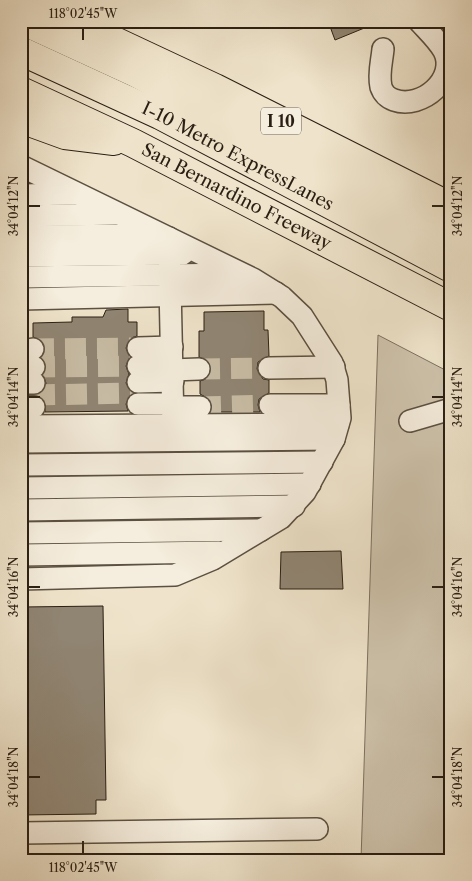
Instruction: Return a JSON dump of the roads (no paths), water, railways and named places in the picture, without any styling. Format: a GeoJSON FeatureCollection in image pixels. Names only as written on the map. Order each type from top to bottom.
{"type":"FeatureCollection","features":[{"type":"Feature","properties":{"kind":"highway","name":"I-10 Metro ExpressLanes"},"geometry":{"type":"LineString","coordinates":[[23,21],[136,73],[451,237]]}},
{"type":"Feature","properties":{"kind":"highway","name":"I 10"},"geometry":{"type":"LineString","coordinates":[[72,21],[101,29],[451,207]]}},
{"type":"Feature","properties":{"kind":"highway","name":"I-10 Metro ExpressLanes"},"geometry":{"type":"LineString","coordinates":[[21,51],[160,115],[451,268]]}},
{"type":"Feature","properties":{"kind":"highway","name":"San Bernardino Freeway"},"geometry":{"type":"LineString","coordinates":[[21,90],[133,143],[451,307]]}},
{"type":"Feature","properties":{"kind":"highway"},"geometry":{"type":"LineString","coordinates":[[21,119],[66,135],[133,143]]}},
{"type":"Feature","properties":{"kind":"lane"},"geometry":{"type":"LineString","coordinates":[[383,48],[380,74],[381,88],[388,98],[404,103],[419,101],[431,94],[442,81],[446,66],[444,51],[422,23]]}},
{"type":"Feature","properties":{"kind":"lane"},"geometry":{"type":"LineString","coordinates":[[21,166],[130,219],[171,260],[173,386]]}},
{"type":"Feature","properties":{"kind":"lane"},"geometry":{"type":"LineString","coordinates":[[21,195],[88,198]]}},
{"type":"Feature","properties":{"kind":"lane"},"geometry":{"type":"LineString","coordinates":[[21,204],[88,198]]}},
{"type":"Feature","properties":{"kind":"lane"},"geometry":{"type":"LineString","coordinates":[[21,216],[130,219]]}},
{"type":"Feature","properties":{"kind":"lane"},"geometry":{"type":"LineString","coordinates":[[21,226],[130,219]]}},
{"type":"Feature","properties":{"kind":"lane"},"geometry":{"type":"LineString","coordinates":[[21,236],[171,260],[260,284]]}},
{"type":"Feature","properties":{"kind":"lane"},"geometry":{"type":"LineString","coordinates":[[21,246],[223,264]]}},
{"type":"Feature","properties":{"kind":"lane"},"geometry":{"type":"LineString","coordinates":[[21,288],[202,254],[260,284],[302,316],[334,367],[317,465],[261,530],[233,547],[175,575],[21,579]]}},
{"type":"Feature","properties":{"kind":"lane"},"geometry":{"type":"LineString","coordinates":[[21,256],[171,260],[260,284]]}},
{"type":"Feature","properties":{"kind":"lane"},"geometry":{"type":"LineString","coordinates":[[21,267],[171,260]]}},
{"type":"Feature","properties":{"kind":"lane"},"geometry":{"type":"LineString","coordinates":[[21,277],[171,260]]}},
{"type":"Feature","properties":{"kind":"lane"},"geometry":{"type":"LineString","coordinates":[[21,299],[171,260]]}},
{"type":"Feature","properties":{"kind":"lane"},"geometry":{"type":"LineString","coordinates":[[269,368],[334,367]]}},
{"type":"Feature","properties":{"kind":"lane"},"geometry":{"type":"LineString","coordinates":[[21,426],[173,386],[199,369]]}},
{"type":"Feature","properties":{"kind":"lane"},"geometry":{"type":"LineString","coordinates":[[200,406],[173,386],[138,379],[173,386],[317,465]]}},
{"type":"Feature","properties":{"kind":"lane"},"geometry":{"type":"LineString","coordinates":[[270,406],[317,465]]}},
{"type":"Feature","properties":{"kind":"lane"},"geometry":{"type":"LineString","coordinates":[[410,421],[451,409]]}},
{"type":"Feature","properties":{"kind":"lane"},"geometry":{"type":"LineString","coordinates":[[21,442],[317,465]]}},
{"type":"Feature","properties":{"kind":"lane"},"geometry":{"type":"LineString","coordinates":[[21,452],[317,465]]}},
{"type":"Feature","properties":{"kind":"lane"},"geometry":{"type":"LineString","coordinates":[[21,465],[317,465]]}},
{"type":"Feature","properties":{"kind":"lane"},"geometry":{"type":"LineString","coordinates":[[21,477],[317,465]]}},
{"type":"Feature","properties":{"kind":"lane"},"geometry":{"type":"LineString","coordinates":[[21,488],[317,465]]}},
{"type":"Feature","properties":{"kind":"lane"},"geometry":{"type":"LineString","coordinates":[[21,499],[317,465]]}},
{"type":"Feature","properties":{"kind":"lane"},"geometry":{"type":"LineString","coordinates":[[21,510],[317,465]]}},
{"type":"Feature","properties":{"kind":"lane"},"geometry":{"type":"LineString","coordinates":[[21,521],[317,465]]}},
{"type":"Feature","properties":{"kind":"lane"},"geometry":{"type":"LineString","coordinates":[[21,533],[261,530]]}},
{"type":"Feature","properties":{"kind":"lane"},"geometry":{"type":"LineString","coordinates":[[21,545],[233,547]]}},
{"type":"Feature","properties":{"kind":"lane"},"geometry":{"type":"LineString","coordinates":[[21,555],[233,547]]}},
{"type":"Feature","properties":{"kind":"lane"},"geometry":{"type":"LineString","coordinates":[[21,568],[196,566]]}},
{"type":"Feature","properties":{"kind":"lane"},"geometry":{"type":"LineString","coordinates":[[21,833],[317,829]]}},
{"type":"Feature","properties":{"kind":"tunnel"},"geometry":{"type":"LineString","coordinates":[[33,349],[138,348]]}},
{"type":"Feature","properties":{"kind":"tunnel"},"geometry":{"type":"LineString","coordinates":[[34,367],[138,366]]}},
{"type":"Feature","properties":{"kind":"tunnel"},"geometry":{"type":"LineString","coordinates":[[199,369],[269,368]]}},
{"type":"Feature","properties":{"kind":"tunnel"},"geometry":{"type":"LineString","coordinates":[[34,395],[138,393]]}},
{"type":"Feature","properties":{"kind":"tunnel"},"geometry":{"type":"LineString","coordinates":[[200,407],[270,405]]}}]}
